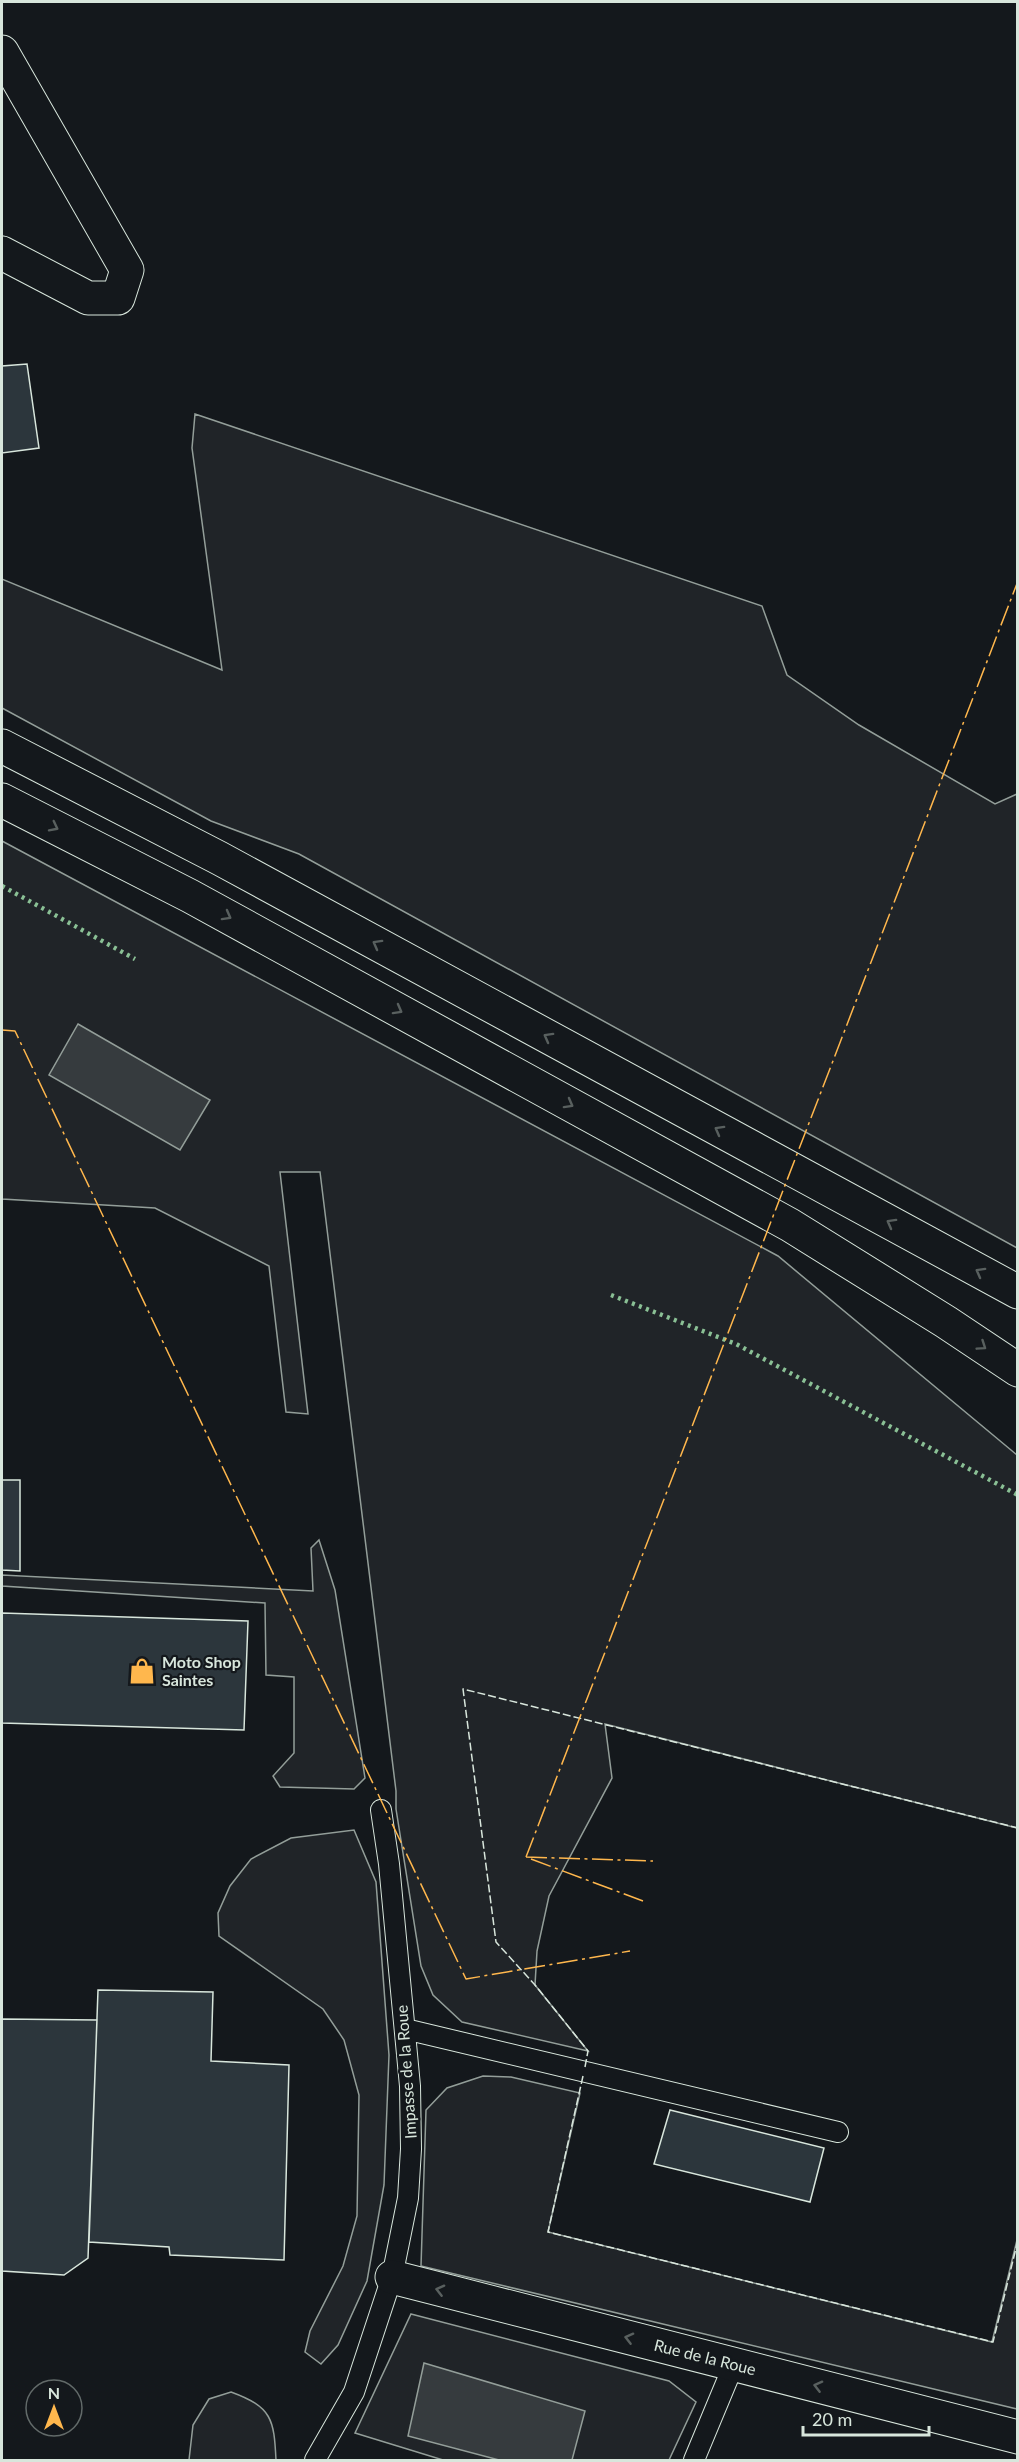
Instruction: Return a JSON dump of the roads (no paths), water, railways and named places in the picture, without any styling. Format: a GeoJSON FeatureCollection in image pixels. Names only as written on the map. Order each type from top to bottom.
{"type":"FeatureCollection","features":[{"type":"Feature","properties":{"kind":"main road"},"geometry":{"type":"LineString","coordinates":[[2,52],[127,270],[118,298],[87,298],[2,253]]}},
{"type":"Feature","properties":{"kind":"main road"},"geometry":{"type":"LineString","coordinates":[[2,746],[219,858],[1017,1292]]}},
{"type":"Feature","properties":{"kind":"main road"},"geometry":{"type":"LineString","coordinates":[[2,800],[190,896],[790,1225],[946,1322],[1017,1370]]}},
{"type":"Feature","properties":{"kind":"main road","name":"Rue de la Roue"},"geometry":{"type":"LineString","coordinates":[[392,2277],[1017,2437]]}},
{"type":"Feature","properties":{"kind":"lane","name":"Impasse de la Roue"},"geometry":{"type":"LineString","coordinates":[[315,2460],[354,2392],[392,2277],[408,2198],[411,2149],[410,2086],[389,1864],[381,1810]]}},
{"type":"Feature","properties":{"kind":"lane"},"geometry":{"type":"LineString","coordinates":[[405,2029],[838,2132]]}},
{"type":"Feature","properties":{"kind":"lane"},"geometry":{"type":"LineString","coordinates":[[694,2460],[734,2364]]}},
{"type":"Feature","properties":{"kind":"place","name":"Moto Shop Saintes"},"geometry":{"type":"Point","coordinates":[142,1671]}}]}
